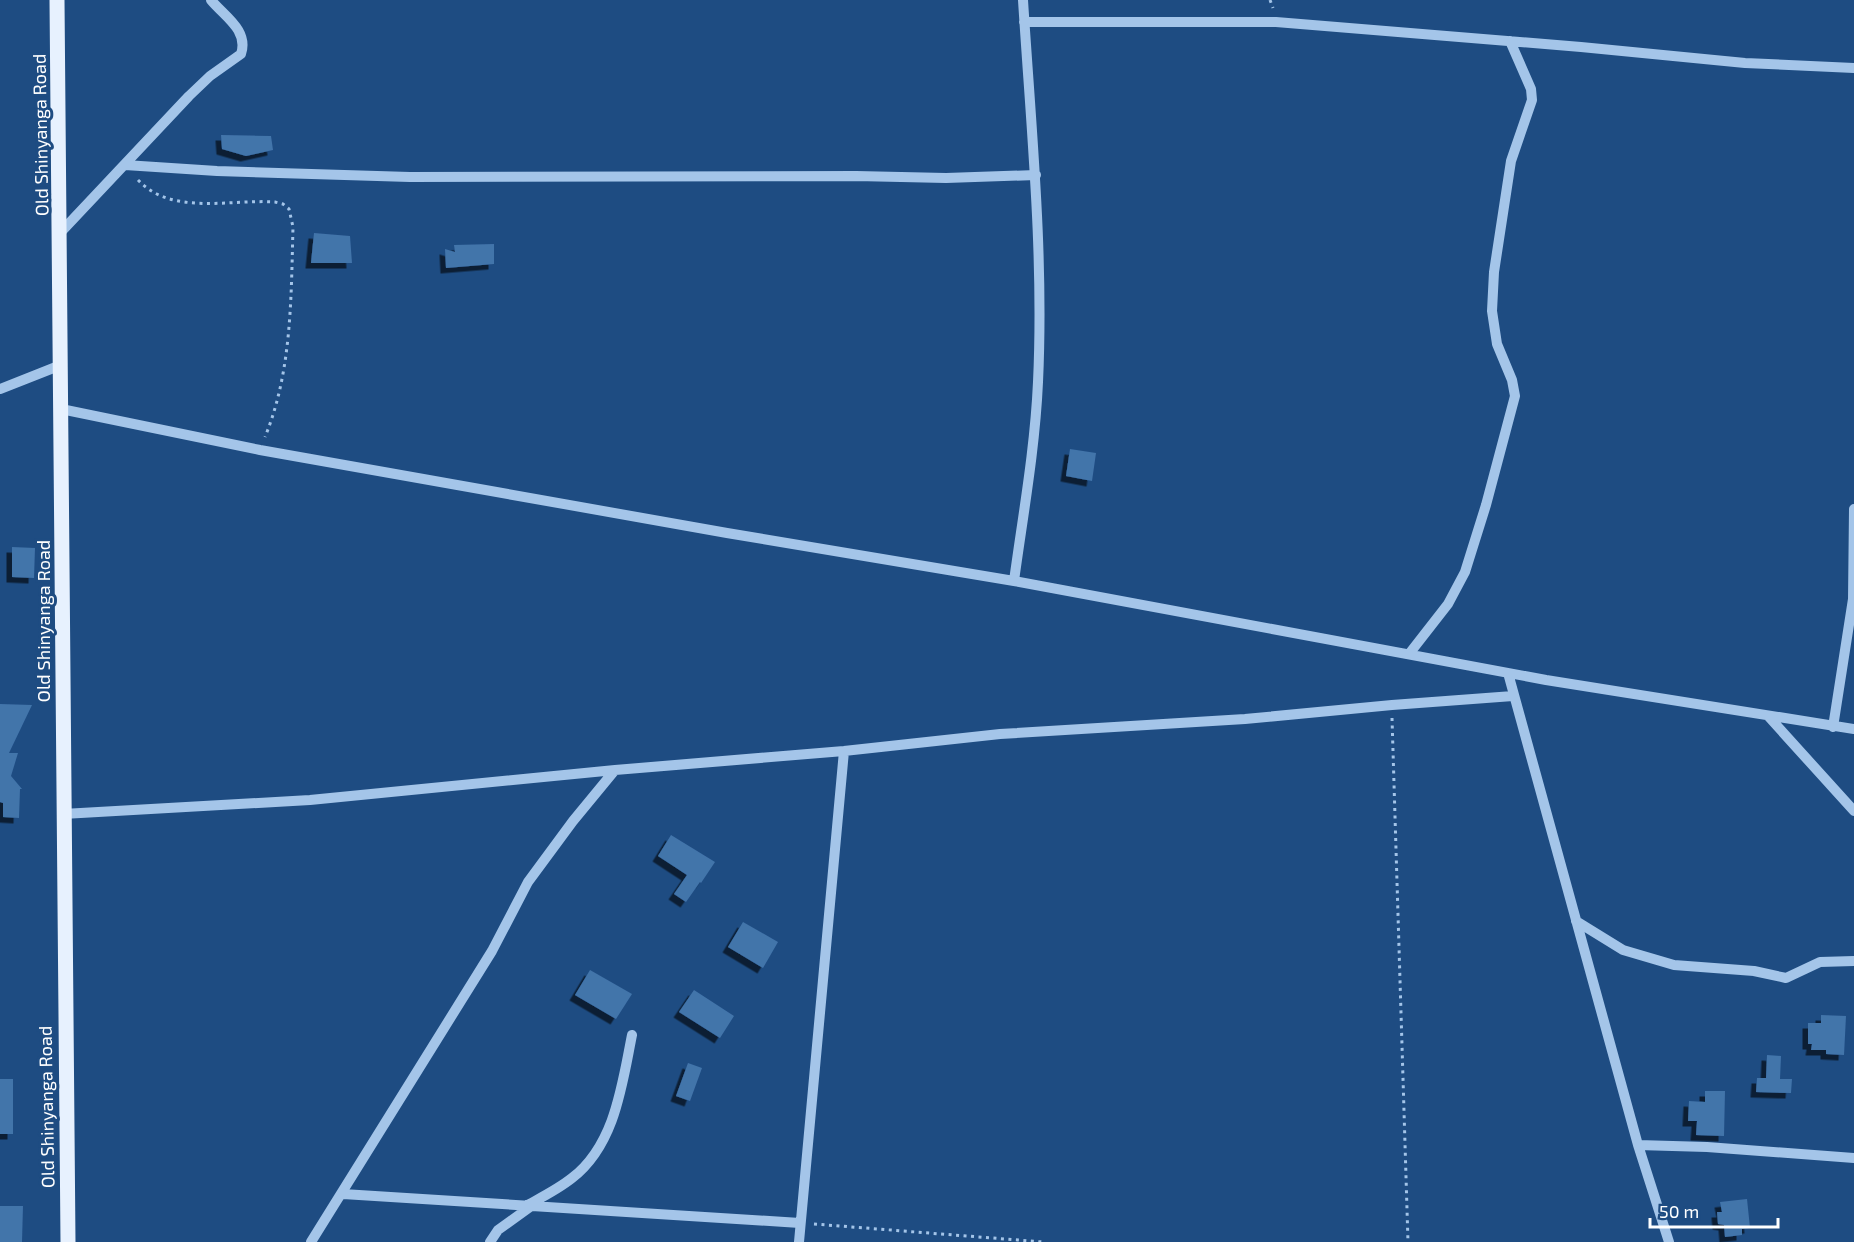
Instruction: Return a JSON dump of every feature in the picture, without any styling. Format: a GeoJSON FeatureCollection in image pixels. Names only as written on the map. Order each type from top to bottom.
{"type":"FeatureCollection","features":[{"type":"Feature","properties":{"kind":"main road","name":"Old Shinyanga Road"},"geometry":{"type":"LineString","coordinates":[[57,0],[68,1242]]}},
{"type":"Feature","properties":{"kind":"street"},"geometry":{"type":"LineString","coordinates":[[60,232],[189,96],[210,76],[241,54],[243,42],[241,33],[211,0]]}},
{"type":"Feature","properties":{"kind":"street"},"geometry":{"type":"LineString","coordinates":[[1014,581],[1034,433],[1038,382],[1036,175],[1023,0]]}},
{"type":"Feature","properties":{"kind":"street"},"geometry":{"type":"LineString","coordinates":[[1024,22],[1276,22],[1510,40],[1745,63],[1854,68]]}},
{"type":"Feature","properties":{"kind":"street"},"geometry":{"type":"LineString","coordinates":[[1409,654],[1448,604],[1465,572],[1486,505],[1515,396],[1512,380],[1497,344],[1492,311],[1494,272],[1512,161],[1532,100],[1531,89],[1510,40]]}},
{"type":"Feature","properties":{"kind":"street"},"geometry":{"type":"LineString","coordinates":[[125,165],[217,171],[410,177],[856,176],[946,178],[1036,175]]}},
{"type":"Feature","properties":{"kind":"street"},"geometry":{"type":"LineString","coordinates":[[0,389],[61,365]]}},
{"type":"Feature","properties":{"kind":"street"},"geometry":{"type":"LineString","coordinates":[[61,409],[260,450],[727,533],[1014,581],[1508,673],[1854,729]]}},
{"type":"Feature","properties":{"kind":"street"},"geometry":{"type":"LineString","coordinates":[[1833,727],[1853,599],[1854,509]]}},
{"type":"Feature","properties":{"kind":"street"},"geometry":{"type":"LineString","coordinates":[[1508,673],[1638,1145],[1669,1242]]}},
{"type":"Feature","properties":{"kind":"street"},"geometry":{"type":"LineString","coordinates":[[63,814],[310,800],[1000,735],[1245,719],[1513,696]]}},
{"type":"Feature","properties":{"kind":"street"},"geometry":{"type":"LineString","coordinates":[[1769,717],[1854,811]]}},
{"type":"Feature","properties":{"kind":"street"},"geometry":{"type":"LineString","coordinates":[[799,1242],[844,751]]}},
{"type":"Feature","properties":{"kind":"street"},"geometry":{"type":"LineString","coordinates":[[311,1242],[398,1106],[425,1058],[492,951],[528,882],[573,821],[615,770]]}},
{"type":"Feature","properties":{"kind":"street"},"geometry":{"type":"LineString","coordinates":[[1576,921],[1623,950],[1674,965],[1754,970],[1786,978],[1820,962],[1854,961]]}},
{"type":"Feature","properties":{"kind":"street"},"geometry":{"type":"LineString","coordinates":[[490,1242],[498,1230],[527,1207],[573,1178],[600,1148],[614,1113],[632,1035]]}},
{"type":"Feature","properties":{"kind":"street"},"geometry":{"type":"LineString","coordinates":[[1638,1145],[1707,1147],[1854,1158]]}},
{"type":"Feature","properties":{"kind":"street"},"geometry":{"type":"LineString","coordinates":[[343,1194],[800,1223]]}},
{"type":"Feature","properties":{"kind":"path"},"geometry":{"type":"LineString","coordinates":[[125,165],[148,189],[166,198],[192,203],[275,202],[284,204],[289,209],[293,227],[291,301],[287,343],[273,416],[260,450]]}},
{"type":"Feature","properties":{"kind":"path"},"geometry":{"type":"LineString","coordinates":[[1392,705],[1408,1242]]}},
{"type":"Feature","properties":{"kind":"path"},"geometry":{"type":"LineString","coordinates":[[800,1223],[1043,1242]]}},
{"type":"Feature","properties":{"kind":"building"},"geometry":{"type":"Polygon","coordinates":[[[221,135],[271,136],[273,150],[246,156],[222,149],[221,135]]]}},
{"type":"Feature","properties":{"kind":"building"},"geometry":{"type":"Polygon","coordinates":[[[314,233],[350,236],[352,263],[311,263],[314,233]]]}},
{"type":"Feature","properties":{"kind":"building"},"geometry":{"type":"Polygon","coordinates":[[[494,244],[494,264],[446,268],[445,249],[455,252],[454,245],[494,244]]]}},
{"type":"Feature","properties":{"kind":"building"},"geometry":{"type":"Polygon","coordinates":[[[1070,449],[1096,453],[1092,481],[1066,476],[1070,449]]]}},
{"type":"Feature","properties":{"kind":"building"},"geometry":{"type":"Polygon","coordinates":[[[12,547],[35,548],[34,578],[12,577],[12,547]]]}},
{"type":"Feature","properties":{"kind":"building"},"geometry":{"type":"Polygon","coordinates":[[[0,704],[32,705],[9,753],[18,753],[11,776],[22,789],[20,789],[19,818],[3,817],[3,803],[0,802],[0,704]]]}},
{"type":"Feature","properties":{"kind":"building"},"geometry":{"type":"Polygon","coordinates":[[[671,835],[715,862],[686,902],[674,894],[687,875],[658,856],[671,835]]]}},
{"type":"Feature","properties":{"kind":"building"},"geometry":{"type":"Polygon","coordinates":[[[743,922],[778,942],[763,968],[728,947],[743,922]]]}},
{"type":"Feature","properties":{"kind":"building"},"geometry":{"type":"Polygon","coordinates":[[[590,970],[632,994],[616,1019],[575,995],[590,970]]]}},
{"type":"Feature","properties":{"kind":"building"},"geometry":{"type":"Polygon","coordinates":[[[694,990],[734,1016],[720,1038],[679,1012],[694,990]]]}},
{"type":"Feature","properties":{"kind":"building"},"geometry":{"type":"Polygon","coordinates":[[[1821,1015],[1846,1016],[1844,1055],[1826,1054],[1826,1050],[1811,1050],[1812,1044],[1808,1044],[1808,1023],[1821,1023],[1821,1015]]]}},
{"type":"Feature","properties":{"kind":"building"},"geometry":{"type":"Polygon","coordinates":[[[1767,1055],[1781,1056],[1780,1079],[1792,1079],[1791,1093],[1756,1092],[1757,1078],[1766,1078],[1767,1055]]]}},
{"type":"Feature","properties":{"kind":"building"},"geometry":{"type":"Polygon","coordinates":[[[688,1063],[702,1068],[690,1101],[676,1096],[688,1063]]]}},
{"type":"Feature","properties":{"kind":"building"},"geometry":{"type":"Polygon","coordinates":[[[0,1079],[13,1079],[13,1134],[0,1134],[0,1079]]]}},
{"type":"Feature","properties":{"kind":"building"},"geometry":{"type":"Polygon","coordinates":[[[1705,1091],[1725,1091],[1724,1136],[1696,1135],[1697,1121],[1688,1121],[1689,1101],[1705,1102],[1705,1091]]]}},
{"type":"Feature","properties":{"kind":"building"},"geometry":{"type":"Polygon","coordinates":[[[1747,1199],[1750,1228],[1742,1229],[1742,1235],[1725,1237],[1724,1225],[1718,1224],[1717,1212],[1722,1212],[1720,1202],[1747,1199]]]}},
{"type":"Feature","properties":{"kind":"building"},"geometry":{"type":"Polygon","coordinates":[[[0,1206],[23,1206],[22,1242],[0,1242],[0,1206]]]}}]}
